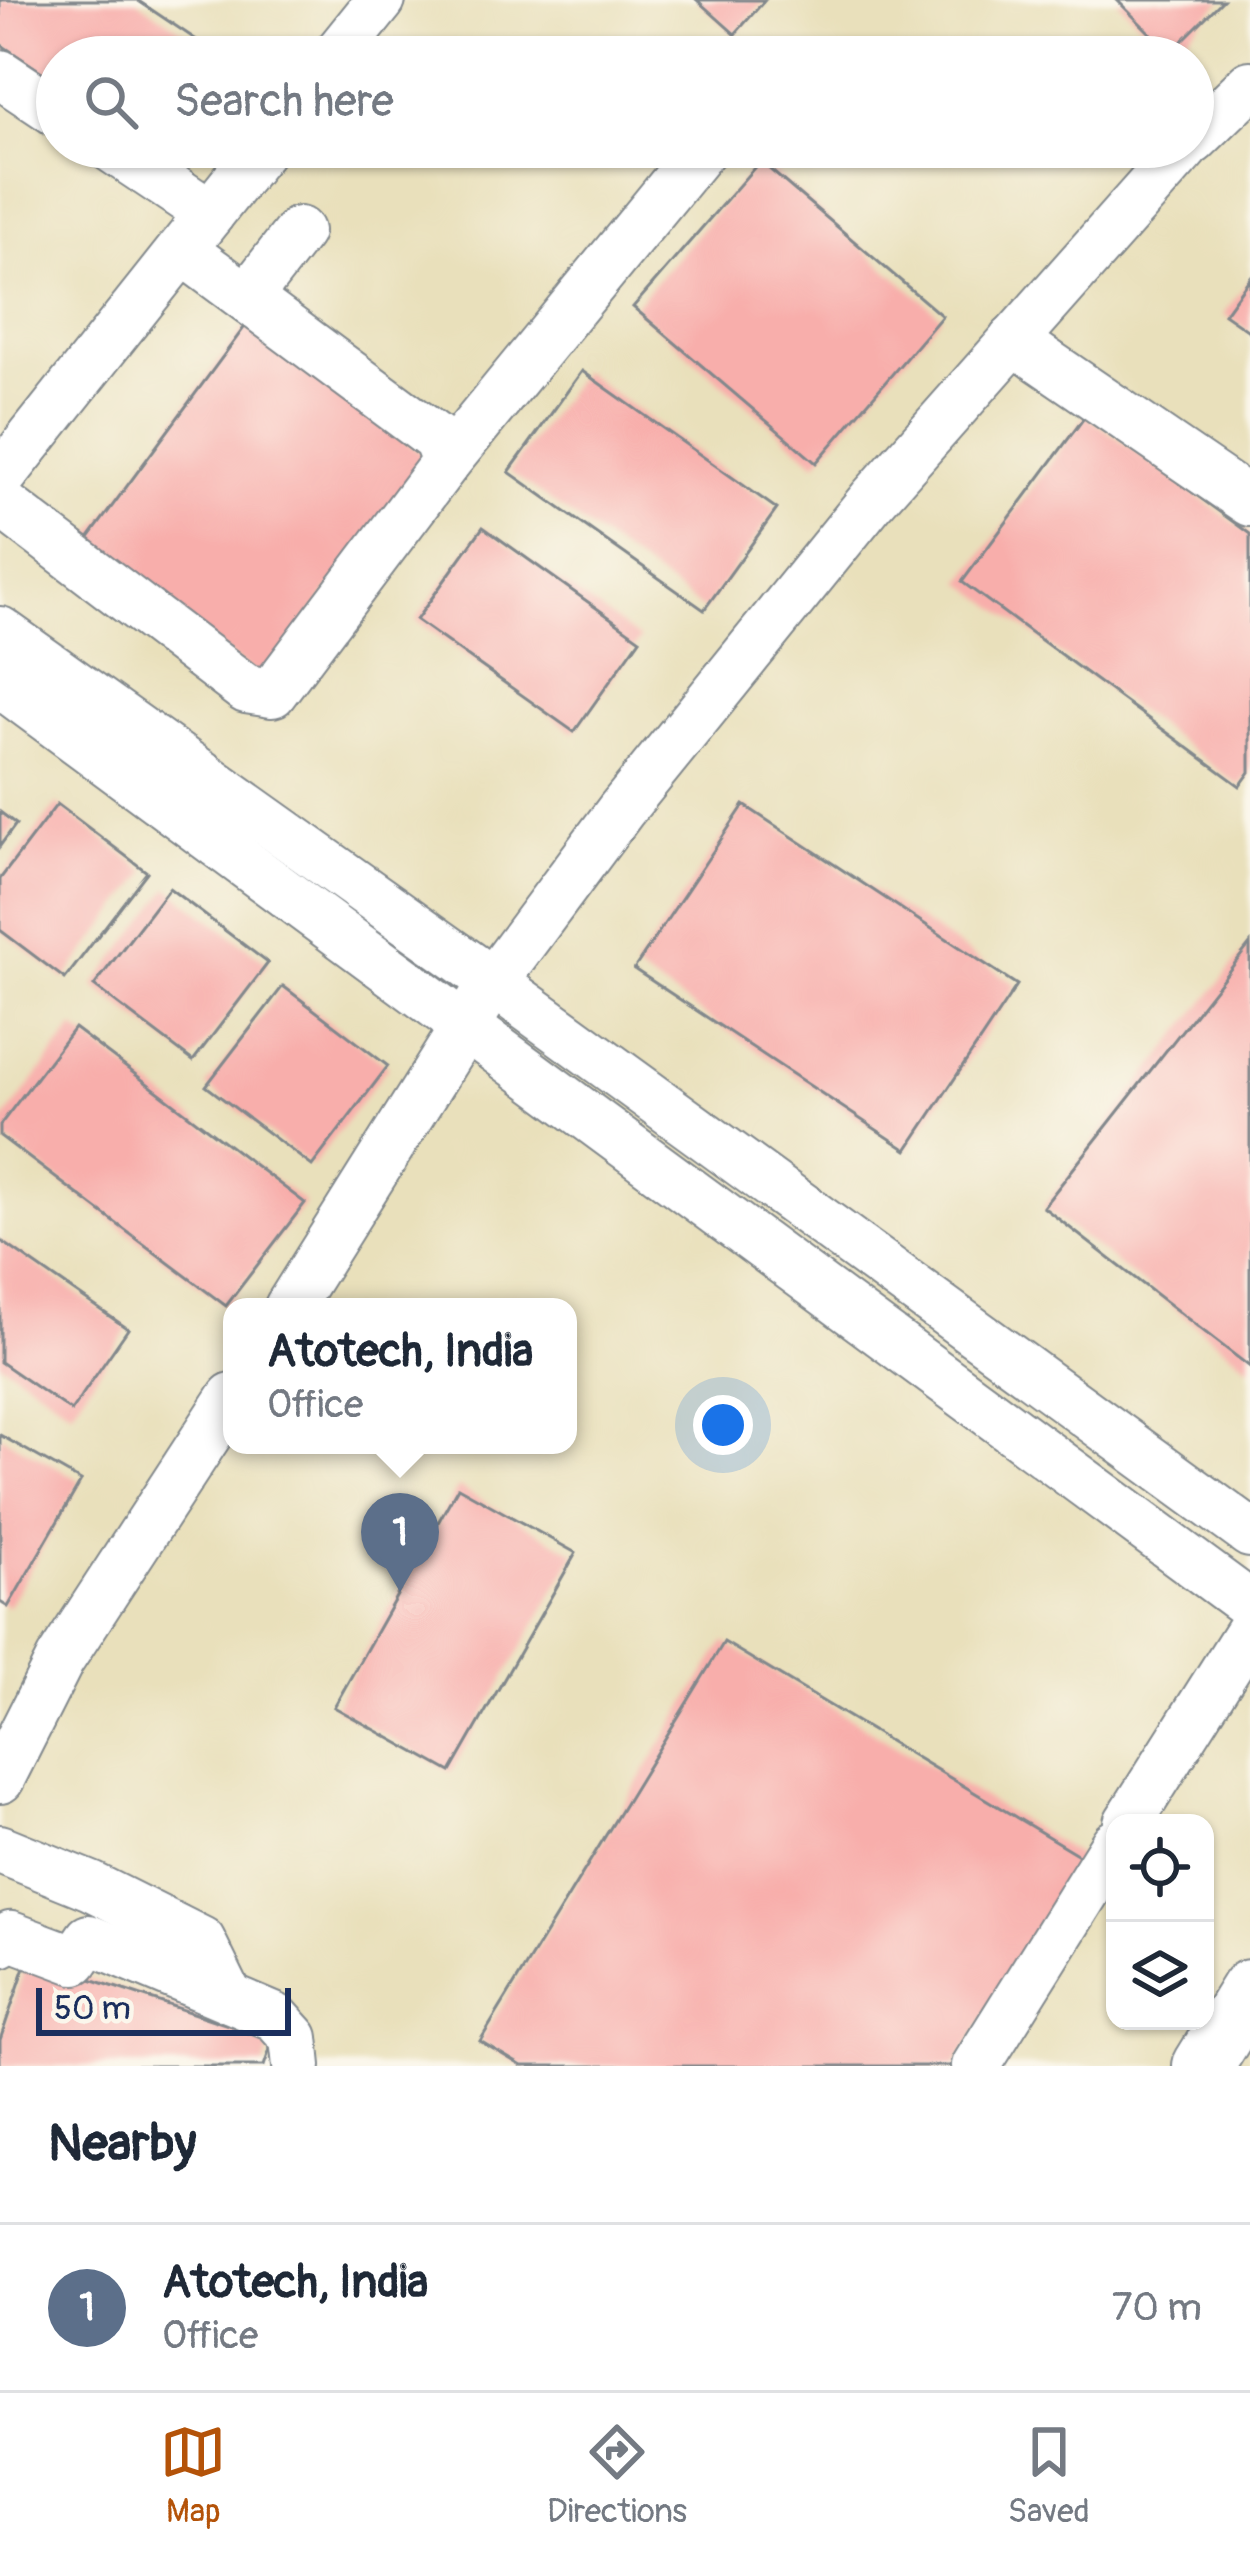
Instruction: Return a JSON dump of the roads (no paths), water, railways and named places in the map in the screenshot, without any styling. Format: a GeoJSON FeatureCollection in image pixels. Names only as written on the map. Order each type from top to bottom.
{"type":"FeatureCollection","features":[{"type":"Feature","properties":{"kind":"main road"},"geometry":{"type":"LineString","coordinates":[[1203,2066],[1250,1990]]}},
{"type":"Feature","properties":{"kind":"street"},"geometry":{"type":"LineString","coordinates":[[352,36],[381,0]]}},
{"type":"Feature","properties":{"kind":"street"},"geometry":{"type":"LineString","coordinates":[[0,74],[36,98]]}},
{"type":"Feature","properties":{"kind":"street"},"geometry":{"type":"LineString","coordinates":[[1214,120],[1250,85]]}},
{"type":"Feature","properties":{"kind":"street"},"geometry":{"type":"LineString","coordinates":[[131,168],[196,232],[247,298],[437,440],[446,462]]}},
{"type":"Feature","properties":{"kind":"street"},"geometry":{"type":"LineString","coordinates":[[0,478],[246,168]]}},
{"type":"Feature","properties":{"kind":"street"},"geometry":{"type":"LineString","coordinates":[[0,502],[247,688],[272,693],[446,462],[687,168]]}},
{"type":"Feature","properties":{"kind":"street"},"geometry":{"type":"LineString","coordinates":[[295,1298],[493,982],[635,792],[872,500],[1166,168]]}},
{"type":"Feature","properties":{"kind":"street"},"geometry":{"type":"LineString","coordinates":[[247,298],[299,231]]}},
{"type":"Feature","properties":{"kind":"street"},"geometry":{"type":"LineString","coordinates":[[1013,340],[1250,502]]}},
{"type":"Feature","properties":{"kind":"street"},"geometry":{"type":"LineString","coordinates":[[0,631],[1250,1532]]}},
{"type":"Feature","properties":{"kind":"street"},"geometry":{"type":"LineString","coordinates":[[0,683],[1250,1605]]}},
{"type":"Feature","properties":{"kind":"street"},"geometry":{"type":"LineString","coordinates":[[0,1779],[60,1660],[223,1410]]}},
{"type":"Feature","properties":{"kind":"street"},"geometry":{"type":"LineString","coordinates":[[1134,1814],[1250,1630]]}},
{"type":"Feature","properties":{"kind":"street"},"geometry":{"type":"LineString","coordinates":[[0,1849],[91,1886],[201,1941],[229,1998]]}},
{"type":"Feature","properties":{"kind":"street"},"geometry":{"type":"LineString","coordinates":[[976,2066],[1106,1858]]}},
{"type":"Feature","properties":{"kind":"street"},"geometry":{"type":"LineString","coordinates":[[0,1943],[11,1936],[75,1960],[89,1939],[276,2018],[294,2038],[297,2066]]}},
{"type":"Feature","properties":{"kind":"place","name":"Atotech, India"},"geometry":{"type":"Point","coordinates":[400,1592]}}]}
